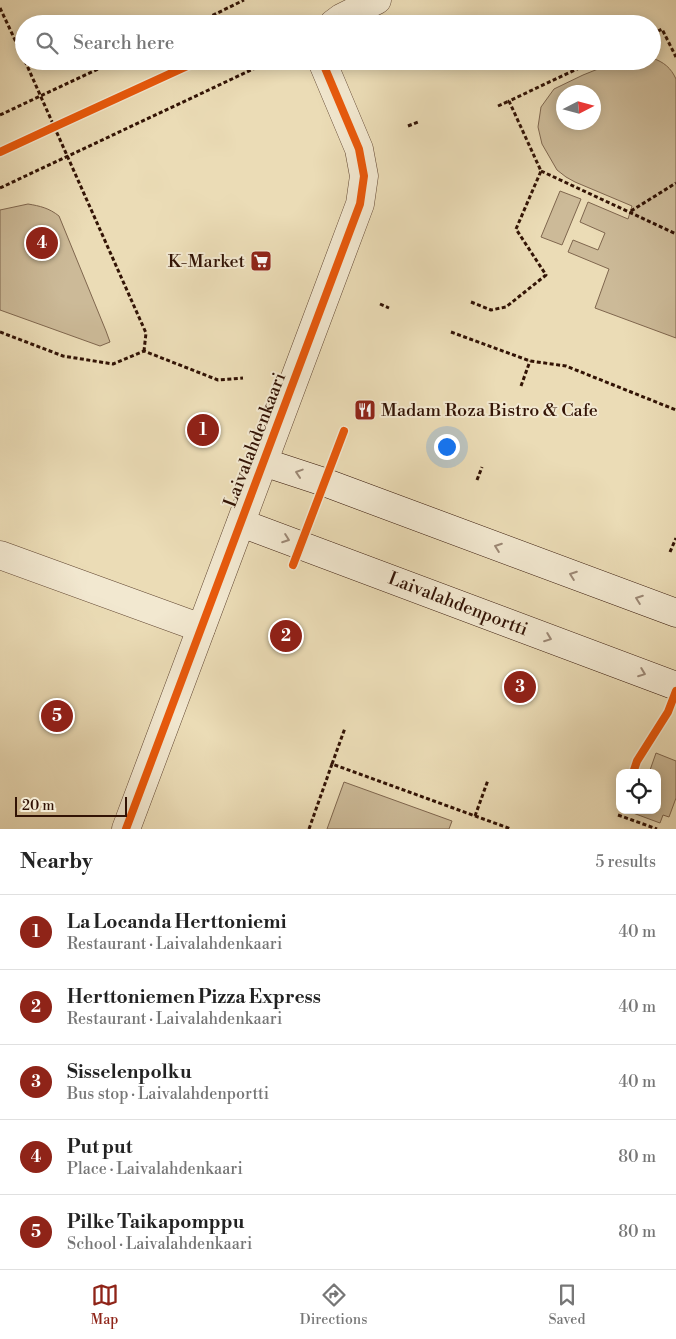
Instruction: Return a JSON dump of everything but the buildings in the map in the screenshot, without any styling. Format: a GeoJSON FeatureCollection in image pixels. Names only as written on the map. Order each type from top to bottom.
{"type":"FeatureCollection","features":[{"type":"Feature","properties":{"kind":"street"},"geometry":{"type":"LineString","coordinates":[[348,15],[377,0]]}},
{"type":"Feature","properties":{"kind":"street","name":"Laivalahdenkaari"},"geometry":{"type":"LineString","coordinates":[[126,829],[360,204],[364,176],[360,149],[326,70]]}},
{"type":"Feature","properties":{"kind":"street"},"geometry":{"type":"LineString","coordinates":[[263,462],[333,485],[676,613]]}},
{"type":"Feature","properties":{"kind":"street","name":"Laivalahdenportti"},"geometry":{"type":"LineString","coordinates":[[241,523],[676,686]]}},
{"type":"Feature","properties":{"kind":"street"},"geometry":{"type":"LineString","coordinates":[[0,555],[201,628]]}},
{"type":"Feature","properties":{"kind":"path"},"geometry":{"type":"LineString","coordinates":[[213,15],[244,0]]}},
{"type":"Feature","properties":{"kind":"path"},"geometry":{"type":"LineString","coordinates":[[0,8],[15,40]]}},
{"type":"Feature","properties":{"kind":"path"},"geometry":{"type":"LineString","coordinates":[[661,30],[676,57]]}},
{"type":"Feature","properties":{"kind":"path"},"geometry":{"type":"LineString","coordinates":[[28,70],[146,333],[144,352]]}},
{"type":"Feature","properties":{"kind":"path"},"geometry":{"type":"LineString","coordinates":[[0,115],[96,70]]}},
{"type":"Feature","properties":{"kind":"path"},"geometry":{"type":"LineString","coordinates":[[0,188],[251,70]]}},
{"type":"Feature","properties":{"kind":"path"},"geometry":{"type":"LineString","coordinates":[[498,106],[575,70]]}},
{"type":"Feature","properties":{"kind":"path"},"geometry":{"type":"LineString","coordinates":[[509,101],[541,171],[676,234]]}},
{"type":"Feature","properties":{"kind":"path"},"geometry":{"type":"LineString","coordinates":[[45,131],[63,122]]}},
{"type":"Feature","properties":{"kind":"path"},"geometry":{"type":"LineString","coordinates":[[408,126],[418,122]]}},
{"type":"Feature","properties":{"kind":"path"},"geometry":{"type":"LineString","coordinates":[[471,302],[491,310],[506,307],[546,275],[516,229],[541,171]]}},
{"type":"Feature","properties":{"kind":"path"},"geometry":{"type":"LineString","coordinates":[[630,212],[676,183]]}},
{"type":"Feature","properties":{"kind":"path"},"geometry":{"type":"LineString","coordinates":[[380,304],[389,308]]}},
{"type":"Feature","properties":{"kind":"path"},"geometry":{"type":"LineString","coordinates":[[0,332],[63,356],[113,364],[144,352],[218,380],[243,378]]}},
{"type":"Feature","properties":{"kind":"path"},"geometry":{"type":"LineString","coordinates":[[451,332],[530,361],[566,366],[676,410]]}},
{"type":"Feature","properties":{"kind":"path"},"geometry":{"type":"LineString","coordinates":[[521,386],[530,361]]}},
{"type":"Feature","properties":{"kind":"path"},"geometry":{"type":"LineString","coordinates":[[477,480],[482,467]]}},
{"type":"Feature","properties":{"kind":"path"},"geometry":{"type":"LineString","coordinates":[[670,552],[676,538]]}},
{"type":"Feature","properties":{"kind":"path"},"geometry":{"type":"LineString","coordinates":[[309,829],[345,728]]}},
{"type":"Feature","properties":{"kind":"path"},"geometry":{"type":"LineString","coordinates":[[332,764],[511,829]]}},
{"type":"Feature","properties":{"kind":"path"},"geometry":{"type":"LineString","coordinates":[[475,816],[488,780]]}},
{"type":"Feature","properties":{"kind":"path"},"geometry":{"type":"LineString","coordinates":[[618,815],[657,829]]}},
{"type":"Feature","properties":{"kind":"shaded area"},"geometry":{"type":"Polygon","coordinates":[[[661,62],[672,72],[676,79],[676,338],[595,308],[609,269],[568,252],[573,240],[598,250],[605,233],[580,222],[588,202],[628,219],[632,206],[566,177],[557,170],[542,144],[538,127],[541,107],[556,88],[556,130],[601,130],[601,85],[562,85],[596,70],[661,70],[661,62]]]}},
{"type":"Feature","properties":{"kind":"shaded area"},"geometry":{"type":"Polygon","coordinates":[[[560,191],[581,199],[562,245],[541,237],[560,191]]]}},
{"type":"Feature","properties":{"kind":"shaded area"},"geometry":{"type":"Polygon","coordinates":[[[28,204],[52,211],[59,216],[110,342],[100,346],[0,310],[0,210],[28,204]]]}},
{"type":"Feature","properties":{"kind":"shaded area"},"geometry":{"type":"Polygon","coordinates":[[[656,753],[676,761],[676,798],[669,817],[663,815],[660,823],[636,814],[661,814],[661,769],[650,769],[656,753]]]}},
{"type":"Feature","properties":{"kind":"shaded area"},"geometry":{"type":"Polygon","coordinates":[[[344,782],[452,821],[449,829],[327,829],[344,782]]]}},
{"type":"Feature","properties":{"kind":"cycle path"},"geometry":{"type":"LineString","coordinates":[[0,152],[178,70]]}},
{"type":"Feature","properties":{"kind":"cycle path"},"geometry":{"type":"LineString","coordinates":[[126,829],[360,204],[364,176],[359,149],[326,70]]}},
{"type":"Feature","properties":{"kind":"cycle path"},"geometry":{"type":"LineString","coordinates":[[293,565],[344,431]]}},
{"type":"Feature","properties":{"kind":"cycle path"},"geometry":{"type":"LineString","coordinates":[[634,769],[637,761],[668,712],[676,691]]}},
{"type":"Feature","properties":{"kind":"place","name":"Put put"},"geometry":{"type":"Point","coordinates":[42,243]}},
{"type":"Feature","properties":{"kind":"place","name":"K-Market"},"geometry":{"type":"Point","coordinates":[261,261]}},
{"type":"Feature","properties":{"kind":"place","name":"Madam Roza Bistro & Cafe"},"geometry":{"type":"Point","coordinates":[365,410]}},
{"type":"Feature","properties":{"kind":"place","name":"La Locanda Herttoniemi"},"geometry":{"type":"Point","coordinates":[203,430]}},
{"type":"Feature","properties":{"kind":"place","name":"Herttoniemen Pizza Express"},"geometry":{"type":"Point","coordinates":[286,636]}},
{"type":"Feature","properties":{"kind":"place","name":"Sisselenpolku"},"geometry":{"type":"Point","coordinates":[520,687]}},
{"type":"Feature","properties":{"kind":"place","name":"Pilke Taikapomppu"},"geometry":{"type":"Point","coordinates":[57,716]}}]}
